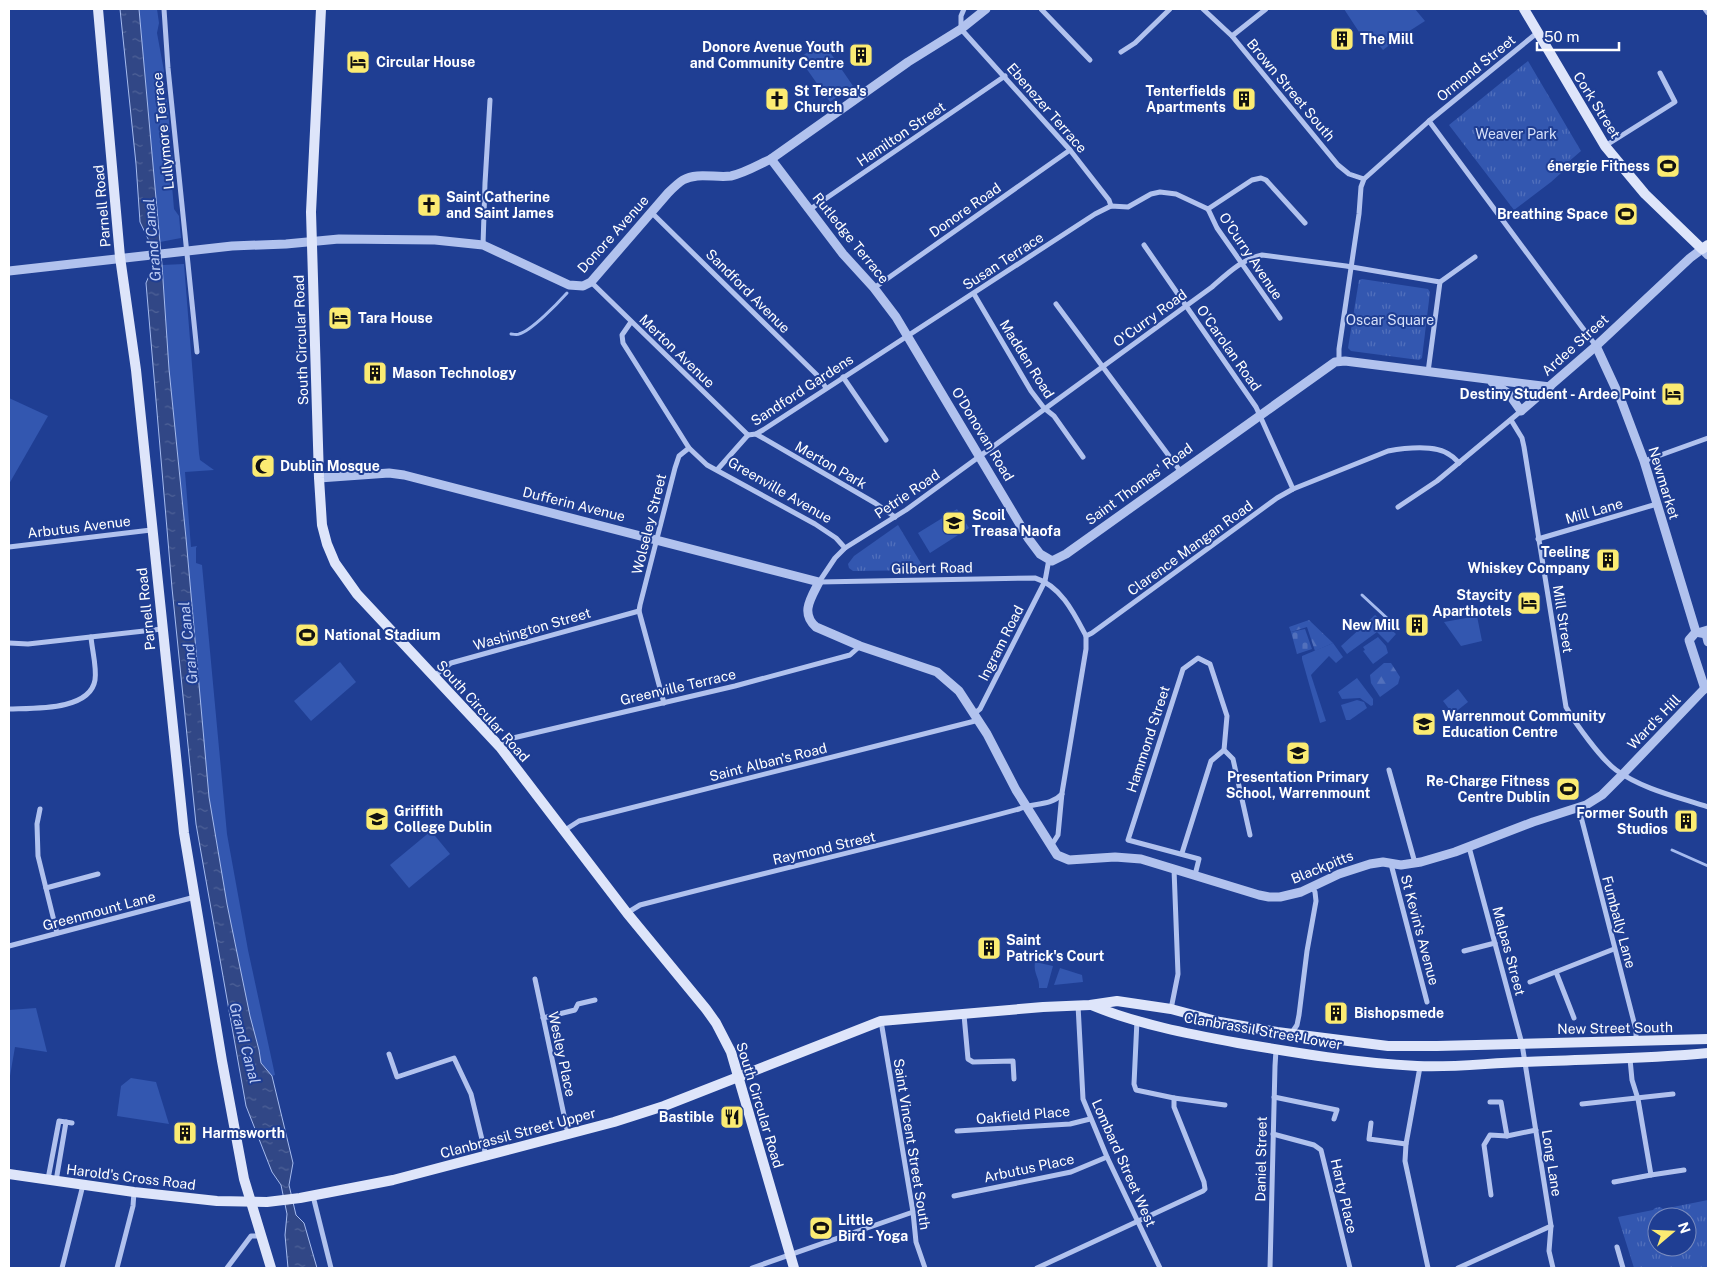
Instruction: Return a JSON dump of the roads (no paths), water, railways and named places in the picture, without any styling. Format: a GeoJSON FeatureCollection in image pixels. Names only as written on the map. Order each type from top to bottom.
{"type":"FeatureCollection","features":[{"type":"Feature","properties":{"kind":"main road","name":"Parnell Road"},"geometry":{"type":"LineString","coordinates":[[98,9],[184,833],[244,1179],[271,1268]]}},
{"type":"Feature","properties":{"kind":"main road","name":"South Circular Road"},"geometry":{"type":"LineString","coordinates":[[321,9],[312,202],[312,242],[319,478],[322,525],[327,544],[335,563],[357,594],[500,747],[628,913],[716,1023],[730,1052],[738,1077],[794,1268]]}},
{"type":"Feature","properties":{"kind":"main road","name":"Cork Street"},"geometry":{"type":"LineString","coordinates":[[1524,9],[1605,146],[1645,194],[1706,250]]}},
{"type":"Feature","properties":{"kind":"main road","name":"Clanbrassil Street Lower"},"geometry":{"type":"LineString","coordinates":[[738,1077],[881,1022],[1090,1005],[1117,1001],[1171,1009],[1220,1022],[1291,1034],[1388,1046],[1522,1044]]}},
{"type":"Feature","properties":{"kind":"main road","name":"Clanbrassil Street Lower"},"geometry":{"type":"LineString","coordinates":[[1090,1005],[1118,1016],[1210,1038],[1326,1058],[1420,1066],[1525,1062]]}},
{"type":"Feature","properties":{"kind":"main road","name":"New Street South"},"geometry":{"type":"LineString","coordinates":[[1522,1044],[1708,1039]]}},
{"type":"Feature","properties":{"kind":"main road"},"geometry":{"type":"LineString","coordinates":[[1525,1062],[1630,1059],[1708,1053]]}},
{"type":"Feature","properties":{"kind":"main road","name":"Clanbrassil Street Upper"},"geometry":{"type":"LineString","coordinates":[[278,1201],[393,1180],[568,1135],[664,1106],[738,1077]]}},
{"type":"Feature","properties":{"kind":"main road","name":"Harold's Cross Road"},"geometry":{"type":"LineString","coordinates":[[9,1174],[134,1192],[217,1201],[278,1201]]}},
{"type":"Feature","properties":{"kind":"street","name":"Lullymore Terrace"},"geometry":{"type":"LineString","coordinates":[[164,9],[168,78],[184,251],[197,352]]}},
{"type":"Feature","properties":{"kind":"street"},"geometry":{"type":"LineString","coordinates":[[961,29],[961,16],[964,9]]}},
{"type":"Feature","properties":{"kind":"street","name":"Donore Avenue"},"geometry":{"type":"LineString","coordinates":[[9,271],[184,251],[339,239],[435,240],[483,245],[569,285],[584,286],[591,282],[668,193],[685,178],[695,176],[730,176],[771,159],[908,62],[961,29],[986,9]]}},
{"type":"Feature","properties":{"kind":"street"},"geometry":{"type":"LineString","coordinates":[[1041,9],[1090,60]]}},
{"type":"Feature","properties":{"kind":"street"},"geometry":{"type":"LineString","coordinates":[[1122,52],[1136,43],[1170,9]]}},
{"type":"Feature","properties":{"kind":"street","name":"Brown Street South"},"geometry":{"type":"LineString","coordinates":[[1203,9],[1232,36],[1338,165],[1349,174],[1364,179]]}},
{"type":"Feature","properties":{"kind":"street"},"geometry":{"type":"LineString","coordinates":[[1232,36],[1266,9]]}},
{"type":"Feature","properties":{"kind":"street"},"geometry":{"type":"LineString","coordinates":[[1705,9],[1708,13]]}},
{"type":"Feature","properties":{"kind":"street","name":"Ebenezer Terrace"},"geometry":{"type":"LineString","coordinates":[[961,29],[1070,150],[1109,200],[1111,206]]}},
{"type":"Feature","properties":{"kind":"street","name":"Ormond Street"},"geometry":{"type":"LineString","coordinates":[[1364,179],[1429,121],[1537,33]]}},
{"type":"Feature","properties":{"kind":"street"},"geometry":{"type":"LineString","coordinates":[[1605,146],[1675,102],[1660,73]]}},
{"type":"Feature","properties":{"kind":"street","name":"Hamilton Street"},"geometry":{"type":"LineString","coordinates":[[809,210],[1005,76]]}},
{"type":"Feature","properties":{"kind":"street"},"geometry":{"type":"LineString","coordinates":[[483,245],[490,100]]}},
{"type":"Feature","properties":{"kind":"street"},"geometry":{"type":"LineString","coordinates":[[1429,121],[1596,346]]}},
{"type":"Feature","properties":{"kind":"street","name":"Donore Road"},"geometry":{"type":"LineString","coordinates":[[874,288],[1070,150]]}},
{"type":"Feature","properties":{"kind":"street","name":"Rutledge Terrace"},"geometry":{"type":"LineString","coordinates":[[771,159],[843,254],[874,288],[908,336]]}},
{"type":"Feature","properties":{"kind":"street","name":"O'Curry Avenue"},"geometry":{"type":"LineString","coordinates":[[1280,318],[1217,228],[1208,209],[1252,180],[1261,178],[1266,180],[1305,223]]}},
{"type":"Feature","properties":{"kind":"street"},"geometry":{"type":"LineString","coordinates":[[1364,179],[1361,188],[1339,349],[1339,361],[1550,387]]}},
{"type":"Feature","properties":{"kind":"street"},"geometry":{"type":"LineString","coordinates":[[1111,206],[1128,207],[1152,194],[1170,192],[1208,209]]}},
{"type":"Feature","properties":{"kind":"street","name":"Susan Terrace"},"geometry":{"type":"LineString","coordinates":[[908,336],[1094,214],[1111,206]]}},
{"type":"Feature","properties":{"kind":"street","name":"Sandford Avenue"},"geometry":{"type":"LineString","coordinates":[[651,212],[819,377],[826,388]]}},
{"type":"Feature","properties":{"kind":"street","name":"O'Carolan Road"},"geometry":{"type":"LineString","coordinates":[[1144,245],[1256,407],[1259,415]]}},
{"type":"Feature","properties":{"kind":"street","name":"Ardee Street"},"geometry":{"type":"LineString","coordinates":[[1398,507],[1437,481],[1511,420],[1596,346],[1688,260],[1706,250]]}},
{"type":"Feature","properties":{"kind":"street","name":"O'Curry Road"},"geometry":{"type":"LineString","coordinates":[[980,456],[1212,288],[1249,258],[1262,255],[1351,267]]}},
{"type":"Feature","properties":{"kind":"street"},"geometry":{"type":"LineString","coordinates":[[1351,267],[1440,282],[1475,257]]}},
{"type":"Feature","properties":{"kind":"street","name":"Merton Avenue"},"geometry":{"type":"LineString","coordinates":[[591,282],[748,435]]}},
{"type":"Feature","properties":{"kind":"street"},"geometry":{"type":"LineString","coordinates":[[1428,372],[1440,282]]}},
{"type":"Feature","properties":{"kind":"street","name":"Madden Road"},"geometry":{"type":"LineString","coordinates":[[974,294],[1031,391],[1044,408],[1054,416],[1083,457]]}},
{"type":"Feature","properties":{"kind":"street"},"geometry":{"type":"LineString","coordinates":[[1056,304],[1181,472]]}},
{"type":"Feature","properties":{"kind":"street","name":"Greenville Avenue"},"geometry":{"type":"LineString","coordinates":[[632,322],[622,335],[623,343],[689,448],[706,465],[815,524],[836,538],[845,548]]}},
{"type":"Feature","properties":{"kind":"street","name":"Sandford Gardens"},"geometry":{"type":"LineString","coordinates":[[717,470],[748,435],[756,434],[908,336]]}},
{"type":"Feature","properties":{"kind":"street","name":"O'Donovan Road"},"geometry":{"type":"LineString","coordinates":[[908,336],[1034,547],[1049,560]]}},
{"type":"Feature","properties":{"kind":"street","name":"Newmarket"},"geometry":{"type":"LineString","coordinates":[[1596,346],[1621,400],[1644,461],[1696,632],[1689,640],[1706,687]]}},
{"type":"Feature","properties":{"kind":"street","name":"Saint Thomas' Road"},"geometry":{"type":"LineString","coordinates":[[1049,560],[1052,561],[1066,554],[1330,364],[1339,361]]}},
{"type":"Feature","properties":{"kind":"street"},"geometry":{"type":"LineString","coordinates":[[843,377],[886,440]]}},
{"type":"Feature","properties":{"kind":"street"},"geometry":{"type":"LineString","coordinates":[[1480,379],[1500,386],[1509,394],[1521,411]]}},
{"type":"Feature","properties":{"kind":"street"},"geometry":{"type":"LineString","coordinates":[[1259,415],[1293,489]]}},
{"type":"Feature","properties":{"kind":"street","name":"Mill Street"},"geometry":{"type":"LineString","coordinates":[[1511,420],[1522,438],[1524,447],[1566,707],[1587,737],[1614,768],[1651,788],[1708,807]]}},
{"type":"Feature","properties":{"kind":"street","name":"Merton Park"},"geometry":{"type":"LineString","coordinates":[[756,434],[875,503],[894,517]]}},
{"type":"Feature","properties":{"kind":"street"},"geometry":{"type":"LineString","coordinates":[[1644,461],[1708,438]]}},
{"type":"Feature","properties":{"kind":"street","name":"Wolseley Street"},"geometry":{"type":"LineString","coordinates":[[640,611],[677,459],[689,448]]}},
{"type":"Feature","properties":{"kind":"street","name":"Clarence Mangan Road"},"geometry":{"type":"LineString","coordinates":[[1086,636],[1293,489],[1401,448],[1432,449],[1446,452],[1452,455],[1459,463]]}},
{"type":"Feature","properties":{"kind":"street","name":"Petrie Road"},"geometry":{"type":"LineString","coordinates":[[845,548],[894,517],[980,456]]}},
{"type":"Feature","properties":{"kind":"street","name":"Dufferin Avenue"},"geometry":{"type":"LineString","coordinates":[[319,478],[389,473],[404,475],[819,582]]}},
{"type":"Feature","properties":{"kind":"street","name":"Mill Lane"},"geometry":{"type":"LineString","coordinates":[[1538,539],[1657,504]]}},
{"type":"Feature","properties":{"kind":"street","name":"Arbutus Avenue"},"geometry":{"type":"LineString","coordinates":[[9,547],[151,530]]}},
{"type":"Feature","properties":{"kind":"street"},"geometry":{"type":"LineString","coordinates":[[845,548],[835,558],[819,582],[808,607],[807,614],[810,622],[822,631],[860,646],[937,672],[959,691],[977,716],[1026,806],[1051,846],[1058,835],[1062,794],[1086,649],[1086,636],[1059,592],[1045,581]]}},
{"type":"Feature","properties":{"kind":"street","name":"Ingram Road"},"geometry":{"type":"LineString","coordinates":[[977,716],[1045,581],[1049,560]]}},
{"type":"Feature","properties":{"kind":"street","name":"Gilbert Road"},"geometry":{"type":"LineString","coordinates":[[819,582],[1035,578],[1045,581]]}},
{"type":"Feature","properties":{"kind":"street"},"geometry":{"type":"LineString","coordinates":[[640,611],[664,703]]}},
{"type":"Feature","properties":{"kind":"street","name":"Washington Street"},"geometry":{"type":"LineString","coordinates":[[434,676],[451,663],[640,611]]}},
{"type":"Feature","properties":{"kind":"street"},"geometry":{"type":"LineString","coordinates":[[1696,632],[1708,628]]}},
{"type":"Feature","properties":{"kind":"street"},"geometry":{"type":"LineString","coordinates":[[9,643],[28,644],[162,629]]}},
{"type":"Feature","properties":{"kind":"street"},"geometry":{"type":"LineString","coordinates":[[1696,632],[1706,634],[1708,642]]}},
{"type":"Feature","properties":{"kind":"street"},"geometry":{"type":"LineString","coordinates":[[9,708],[54,706],[76,701],[86,696],[92,690],[95,679],[90,637]]}},
{"type":"Feature","properties":{"kind":"street","name":"Greenville Terrace"},"geometry":{"type":"LineString","coordinates":[[500,747],[513,738],[735,686],[850,655],[860,646]]}},
{"type":"Feature","properties":{"kind":"street","name":"Hammond Street"},"geometry":{"type":"LineString","coordinates":[[1182,854],[1128,840],[1183,669],[1198,658],[1210,664],[1227,716],[1224,750]]}},
{"type":"Feature","properties":{"kind":"street","name":"Ward's Hill"},"geometry":{"type":"LineString","coordinates":[[1623,774],[1706,687]]}},
{"type":"Feature","properties":{"kind":"street","name":"Saint Alban's Road"},"geometry":{"type":"LineString","coordinates":[[565,830],[579,821],[977,716]]}},
{"type":"Feature","properties":{"kind":"street"},"geometry":{"type":"LineString","coordinates":[[1195,875],[1199,859],[1182,854],[1211,761],[1224,750],[1232,759],[1250,835]]}},
{"type":"Feature","properties":{"kind":"street"},"geometry":{"type":"LineString","coordinates":[[1389,770],[1415,863]]}},
{"type":"Feature","properties":{"kind":"street","name":"Blackpitts"},"geometry":{"type":"LineString","coordinates":[[1051,846],[1057,855],[1069,860],[1115,857],[1141,859],[1259,895],[1269,897],[1291,895],[1338,874],[1370,864],[1383,862],[1401,865],[1415,863],[1469,847],[1528,823],[1579,809],[1602,795],[1623,774]]}},
{"type":"Feature","properties":{"kind":"street"},"geometry":{"type":"LineString","coordinates":[[1026,806],[1046,804],[1057,800],[1062,794]]}},
{"type":"Feature","properties":{"kind":"street","name":"Raymond Street"},"geometry":{"type":"LineString","coordinates":[[628,913],[640,904],[889,844],[1019,810],[1026,806]]}},
{"type":"Feature","properties":{"kind":"street"},"geometry":{"type":"LineString","coordinates":[[40,809],[37,824],[38,856],[57,934]]}},
{"type":"Feature","properties":{"kind":"street","name":"Fumbally Lane"},"geometry":{"type":"LineString","coordinates":[[1579,809],[1636,1030],[1636,1041]]}},
{"type":"Feature","properties":{"kind":"street","name":"Malpas Street"},"geometry":{"type":"LineString","coordinates":[[1469,847],[1522,1044],[1525,1062]]}},
{"type":"Feature","properties":{"kind":"street","name":"St Kevin's Avenue"},"geometry":{"type":"LineString","coordinates":[[1391,864],[1427,1002]]}},
{"type":"Feature","properties":{"kind":"street"},"geometry":{"type":"LineString","coordinates":[[1171,1009],[1178,974],[1174,869]]}},
{"type":"Feature","properties":{"kind":"street"},"geometry":{"type":"LineString","coordinates":[[46,888],[98,874]]}},
{"type":"Feature","properties":{"kind":"street"},"geometry":{"type":"LineString","coordinates":[[1291,1034],[1297,1025],[1299,1015],[1307,951],[1316,902],[1315,892],[1312,887]]}},
{"type":"Feature","properties":{"kind":"street","name":"Greenmount Lane"},"geometry":{"type":"LineString","coordinates":[[9,946],[195,897]]}},
{"type":"Feature","properties":{"kind":"street"},"geometry":{"type":"LineString","coordinates":[[1464,951],[1495,943]]}},
{"type":"Feature","properties":{"kind":"street"},"geometry":{"type":"LineString","coordinates":[[1530,982],[1614,949]]}},
{"type":"Feature","properties":{"kind":"street"},"geometry":{"type":"LineString","coordinates":[[1556,972],[1574,1018]]}},
{"type":"Feature","properties":{"kind":"street","name":"Wesley Place"},"geometry":{"type":"LineString","coordinates":[[535,979],[568,1135]]}},
{"type":"Feature","properties":{"kind":"street"},"geometry":{"type":"LineString","coordinates":[[543,1018],[575,1010],[578,1004],[595,1000]]}},
{"type":"Feature","properties":{"kind":"street","name":"Lombard Street West"},"geometry":{"type":"LineString","coordinates":[[1078,1005],[1081,1090],[1083,1099],[1107,1156],[1160,1268]]}},
{"type":"Feature","properties":{"kind":"street"},"geometry":{"type":"LineString","coordinates":[[964,1014],[968,1059],[973,1062],[1013,1061],[1014,1079]]}},
{"type":"Feature","properties":{"kind":"street"},"geometry":{"type":"LineString","coordinates":[[1137,1020],[1134,1084],[1136,1090],[1174,1098],[1225,1105]]}},
{"type":"Feature","properties":{"kind":"street","name":"Saint Vincent Street South"},"geometry":{"type":"LineString","coordinates":[[881,1022],[913,1212],[916,1242],[925,1268]]}},
{"type":"Feature","properties":{"kind":"street","name":"Daniel Street"},"geometry":{"type":"LineString","coordinates":[[1270,1268],[1276,1050]]}},
{"type":"Feature","properties":{"kind":"street"},"geometry":{"type":"LineString","coordinates":[[389,1054],[397,1077],[454,1058],[472,1094],[486,1156]]}},
{"type":"Feature","properties":{"kind":"street"},"geometry":{"type":"LineString","coordinates":[[1630,1059],[1632,1080],[1638,1099],[1651,1176]]}},
{"type":"Feature","properties":{"kind":"street","name":"Long Lane"},"geometry":{"type":"LineString","coordinates":[[1525,1062],[1551,1226],[1549,1251],[1553,1268]]}},
{"type":"Feature","properties":{"kind":"street"},"geometry":{"type":"LineString","coordinates":[[1420,1066],[1406,1144],[1405,1161],[1428,1268]]}},
{"type":"Feature","properties":{"kind":"street"},"geometry":{"type":"LineString","coordinates":[[1582,1104],[1673,1094]]}},
{"type":"Feature","properties":{"kind":"street"},"geometry":{"type":"LineString","coordinates":[[1274,1097],[1337,1110],[1334,1119]]}},
{"type":"Feature","properties":{"kind":"street"},"geometry":{"type":"LineString","coordinates":[[1037,1268],[1048,1266],[1201,1193],[1205,1189],[1204,1182],[1174,1107],[1174,1098]]}},
{"type":"Feature","properties":{"kind":"street"},"geometry":{"type":"LineString","coordinates":[[1490,1102],[1502,1102],[1507,1136]]}},
{"type":"Feature","properties":{"kind":"street","name":"Oakfield Place"},"geometry":{"type":"LineString","coordinates":[[957,1132],[1070,1124],[1090,1118]]}},
{"type":"Feature","properties":{"kind":"street"},"geometry":{"type":"LineString","coordinates":[[60,1121],[69,1122],[52,1181],[60,1121]]}},
{"type":"Feature","properties":{"kind":"street"},"geometry":{"type":"LineString","coordinates":[[1371,1123],[1369,1139],[1406,1144]]}},
{"type":"Feature","properties":{"kind":"street"},"geometry":{"type":"LineString","coordinates":[[1491,1195],[1484,1145],[1490,1135],[1507,1136],[1536,1130]]}},
{"type":"Feature","properties":{"kind":"street","name":"Harty Place"},"geometry":{"type":"LineString","coordinates":[[1273,1134],[1314,1145],[1321,1150],[1350,1268]]}},
{"type":"Feature","properties":{"kind":"street","name":"Arbutus Place"},"geometry":{"type":"LineString","coordinates":[[954,1196],[1071,1172],[1107,1156]]}},
{"type":"Feature","properties":{"kind":"street"},"geometry":{"type":"LineString","coordinates":[[1614,1182],[1684,1170]]}},
{"type":"Feature","properties":{"kind":"street"},"geometry":{"type":"LineString","coordinates":[[62,1268],[83,1185]]}},
{"type":"Feature","properties":{"kind":"street"},"geometry":{"type":"LineString","coordinates":[[116,1268],[133,1206],[134,1192]]}},
{"type":"Feature","properties":{"kind":"street"},"geometry":{"type":"LineString","coordinates":[[313,1195],[331,1268]]}},
{"type":"Feature","properties":{"kind":"street"},"geometry":{"type":"LineString","coordinates":[[752,1268],[913,1212]]}},
{"type":"Feature","properties":{"kind":"street"},"geometry":{"type":"LineString","coordinates":[[1458,1268],[1551,1226]]}},
{"type":"Feature","properties":{"kind":"street"},"geometry":{"type":"LineString","coordinates":[[227,1268],[251,1236],[261,1236]]}},
{"type":"Feature","properties":{"kind":"street"},"geometry":{"type":"LineString","coordinates":[[1617,1247],[1623,1268]]}},
{"type":"Feature","properties":{"kind":"water","name":"Grand Canal"},"geometry":{"type":"Polygon","coordinates":[[[120,9],[139,9],[162,265],[169,369],[209,797],[227,904],[250,1016],[261,1063],[272,1076],[293,1163],[289,1185],[296,1215],[304,1223],[317,1268],[288,1268],[285,1235],[287,1214],[281,1185],[272,1172],[246,1106],[196,824],[172,588],[146,283],[152,269],[150,243],[140,222],[120,9]]]}},
{"type":"Feature","properties":{"kind":"waterway"},"geometry":{"type":"LineString","coordinates":[[511,334],[518,334],[530,328],[567,293]]}},
{"type":"Feature","properties":{"kind":"waterway"},"geometry":{"type":"LineString","coordinates":[[1362,595],[1389,620]]}},
{"type":"Feature","properties":{"kind":"waterway"},"geometry":{"type":"LineString","coordinates":[[1672,850],[1708,866]]}},
{"type":"Feature","properties":{"kind":"place","name":"The Mill"},"geometry":{"type":"Point","coordinates":[1342,39]}},
{"type":"Feature","properties":{"kind":"place","name":"Donore Avenue Youth and Community Centre"},"geometry":{"type":"Point","coordinates":[861,55]}},
{"type":"Feature","properties":{"kind":"place","name":"Circular House"},"geometry":{"type":"Point","coordinates":[358,62]}},
{"type":"Feature","properties":{"kind":"place","name":"St Teresa's Church"},"geometry":{"type":"Point","coordinates":[777,99]}},
{"type":"Feature","properties":{"kind":"place","name":"Tenterfields Apartments"},"geometry":{"type":"Point","coordinates":[1244,99]}},
{"type":"Feature","properties":{"kind":"place","name":"énergie Fitness"},"geometry":{"type":"Point","coordinates":[1668,166]}},
{"type":"Feature","properties":{"kind":"place","name":"Saint Catherine and Saint James"},"geometry":{"type":"Point","coordinates":[429,205]}},
{"type":"Feature","properties":{"kind":"place","name":"Breathing Space"},"geometry":{"type":"Point","coordinates":[1626,214]}},
{"type":"Feature","properties":{"kind":"place","name":"Tara House"},"geometry":{"type":"Point","coordinates":[340,318]}},
{"type":"Feature","properties":{"kind":"place","name":"Mason Technology"},"geometry":{"type":"Point","coordinates":[375,373]}},
{"type":"Feature","properties":{"kind":"place","name":"Destiny Student - Ardee Point"},"geometry":{"type":"Point","coordinates":[1673,394]}},
{"type":"Feature","properties":{"kind":"place","name":"Dublin Mosque"},"geometry":{"type":"Point","coordinates":[263,466]}},
{"type":"Feature","properties":{"kind":"place","name":"Scoil Treasa Naofa"},"geometry":{"type":"Point","coordinates":[954,523]}},
{"type":"Feature","properties":{"kind":"place","name":"Teeling Whiskey Company"},"geometry":{"type":"Point","coordinates":[1608,560]}},
{"type":"Feature","properties":{"kind":"place","name":"Staycity Aparthotels"},"geometry":{"type":"Point","coordinates":[1529,603]}},
{"type":"Feature","properties":{"kind":"place","name":"New Mill"},"geometry":{"type":"Point","coordinates":[1417,625]}},
{"type":"Feature","properties":{"kind":"place","name":"National Stadium"},"geometry":{"type":"Point","coordinates":[307,635]}},
{"type":"Feature","properties":{"kind":"place","name":"Warrenmout Community Education Centre"},"geometry":{"type":"Point","coordinates":[1424,724]}},
{"type":"Feature","properties":{"kind":"place","name":"Presentation Primary School, Warrenmount"},"geometry":{"type":"Point","coordinates":[1298,753]}},
{"type":"Feature","properties":{"kind":"place","name":"Re-Charge Fitness Centre Dublin"},"geometry":{"type":"Point","coordinates":[1568,789]}},
{"type":"Feature","properties":{"kind":"place","name":"Griffith College Dublin"},"geometry":{"type":"Point","coordinates":[377,819]}},
{"type":"Feature","properties":{"kind":"place","name":"Former South Studios"},"geometry":{"type":"Point","coordinates":[1686,821]}},
{"type":"Feature","properties":{"kind":"place","name":"Saint Patrick's Court"},"geometry":{"type":"Point","coordinates":[989,948]}},
{"type":"Feature","properties":{"kind":"place","name":"Bishopsmede"},"geometry":{"type":"Point","coordinates":[1336,1013]}},
{"type":"Feature","properties":{"kind":"place","name":"Bastible"},"geometry":{"type":"Point","coordinates":[732,1117]}},
{"type":"Feature","properties":{"kind":"place","name":"Harmsworth"},"geometry":{"type":"Point","coordinates":[185,1133]}},
{"type":"Feature","properties":{"kind":"place","name":"Little Bird - Yoga"},"geometry":{"type":"Point","coordinates":[821,1228]}},
{"type":"Feature","properties":{"kind":"park label","name":"Weaver Park"},"geometry":{"type":"Point","coordinates":[1516,134]}},
{"type":"Feature","properties":{"kind":"park label","name":"Oscar Square"},"geometry":{"type":"Point","coordinates":[1390,320]}}]}
